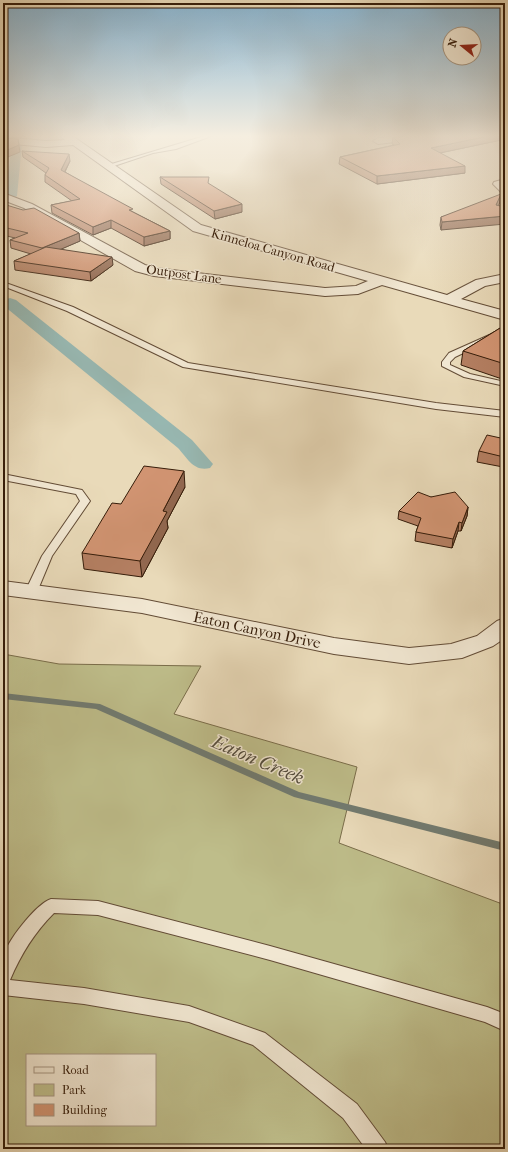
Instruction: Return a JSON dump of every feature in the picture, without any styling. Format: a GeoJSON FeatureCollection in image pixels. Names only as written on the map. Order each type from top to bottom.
{"type":"FeatureCollection","features":[{"type":"Feature","properties":{"kind":"street","name":"Kinneloa Canyon Road"},"geometry":{"type":"LineString","coordinates":[[141,189],[197,228],[505,316]]}},
{"type":"Feature","properties":{"kind":"street","name":"Outpost Lane"},"geometry":{"type":"LineString","coordinates":[[3,196],[28,206],[140,268],[154,272],[325,292],[358,290],[381,281]]}},
{"type":"Feature","properties":{"kind":"street"},"geometry":{"type":"LineString","coordinates":[[448,300],[481,283],[505,278]]}},
{"type":"Feature","properties":{"kind":"street","name":"Eaton Canyon Drive"},"geometry":{"type":"LineString","coordinates":[[3,588],[142,606],[334,646],[409,656],[453,652],[486,641],[505,626]]}},
{"type":"Feature","properties":{"kind":"lane"},"geometry":{"type":"LineString","coordinates":[[3,284],[70,309],[186,365],[436,406],[505,414]]}},
{"type":"Feature","properties":{"kind":"lane"},"geometry":{"type":"LineString","coordinates":[[505,330],[452,355],[446,362],[446,366],[464,374],[505,384]]}},
{"type":"Feature","properties":{"kind":"lane"},"geometry":{"type":"LineString","coordinates":[[3,477],[79,492],[85,502],[47,556],[31,592]]}},
{"type":"Feature","properties":{"kind":"lane"},"geometry":{"type":"LineString","coordinates":[[3,976],[9,960],[29,927],[51,906],[98,908],[270,953],[487,1015],[505,1023]]}},
{"type":"Feature","properties":{"kind":"lane"},"geometry":{"type":"LineString","coordinates":[[3,987],[84,996],[189,1014],[259,1039],[350,1111],[378,1149]]}},
{"type":"Feature","properties":{"kind":"green space"},"geometry":{"type":"Polygon","coordinates":[[[3,654],[59,664],[201,666],[174,714],[357,767],[339,843],[505,905],[505,1149],[3,1149],[3,654]]]}},
{"type":"Feature","properties":{"kind":"building"},"geometry":{"type":"Polygon","coordinates":[[[65,189],[96,189],[133,209],[129,210],[170,231],[144,237],[111,220],[93,227],[51,205],[80,199],[65,189]]]}},
{"type":"Feature","properties":{"kind":"building"},"geometry":{"type":"Polygon","coordinates":[[[179,189],[217,189],[242,204],[214,211],[179,189]]]}},
{"type":"Feature","properties":{"kind":"building"},"geometry":{"type":"Polygon","coordinates":[[[501,194],[496,205],[505,207],[505,216],[442,222],[441,217],[501,194]]]}},
{"type":"Feature","properties":{"kind":"building"},"geometry":{"type":"Polygon","coordinates":[[[3,204],[23,210],[34,208],[79,233],[42,248],[10,240],[28,233],[3,227],[3,204]]]}},
{"type":"Feature","properties":{"kind":"building"},"geometry":{"type":"Polygon","coordinates":[[[46,247],[112,257],[90,272],[14,261],[46,247]]]}},
{"type":"Feature","properties":{"kind":"building"},"geometry":{"type":"Polygon","coordinates":[[[505,325],[505,364],[463,351],[505,325]]]}},
{"type":"Feature","properties":{"kind":"building"},"geometry":{"type":"Polygon","coordinates":[[[487,435],[505,439],[504,457],[479,451],[487,435]]]}},
{"type":"Feature","properties":{"kind":"building"},"geometry":{"type":"Polygon","coordinates":[[[144,466],[184,471],[163,511],[167,512],[140,561],[82,553],[112,503],[121,504],[144,466]]]}},
{"type":"Feature","properties":{"kind":"building"},"geometry":{"type":"Polygon","coordinates":[[[418,492],[431,497],[455,492],[468,507],[462,523],[459,522],[453,539],[416,532],[421,518],[399,511],[418,492]]]}},
{"type":"Feature","properties":{"kind":"waterway"},"geometry":{"type":"LineString","coordinates":[[11,196],[12,189]]}},
{"type":"Feature","properties":{"kind":"waterway"},"geometry":{"type":"LineString","coordinates":[[10,303],[185,444],[203,464]]}},
{"type":"Feature","properties":{"kind":"waterway","name":"Eaton Creek"},"geometry":{"type":"LineString","coordinates":[[3,696],[97,706],[297,795],[505,847]]}}]}
